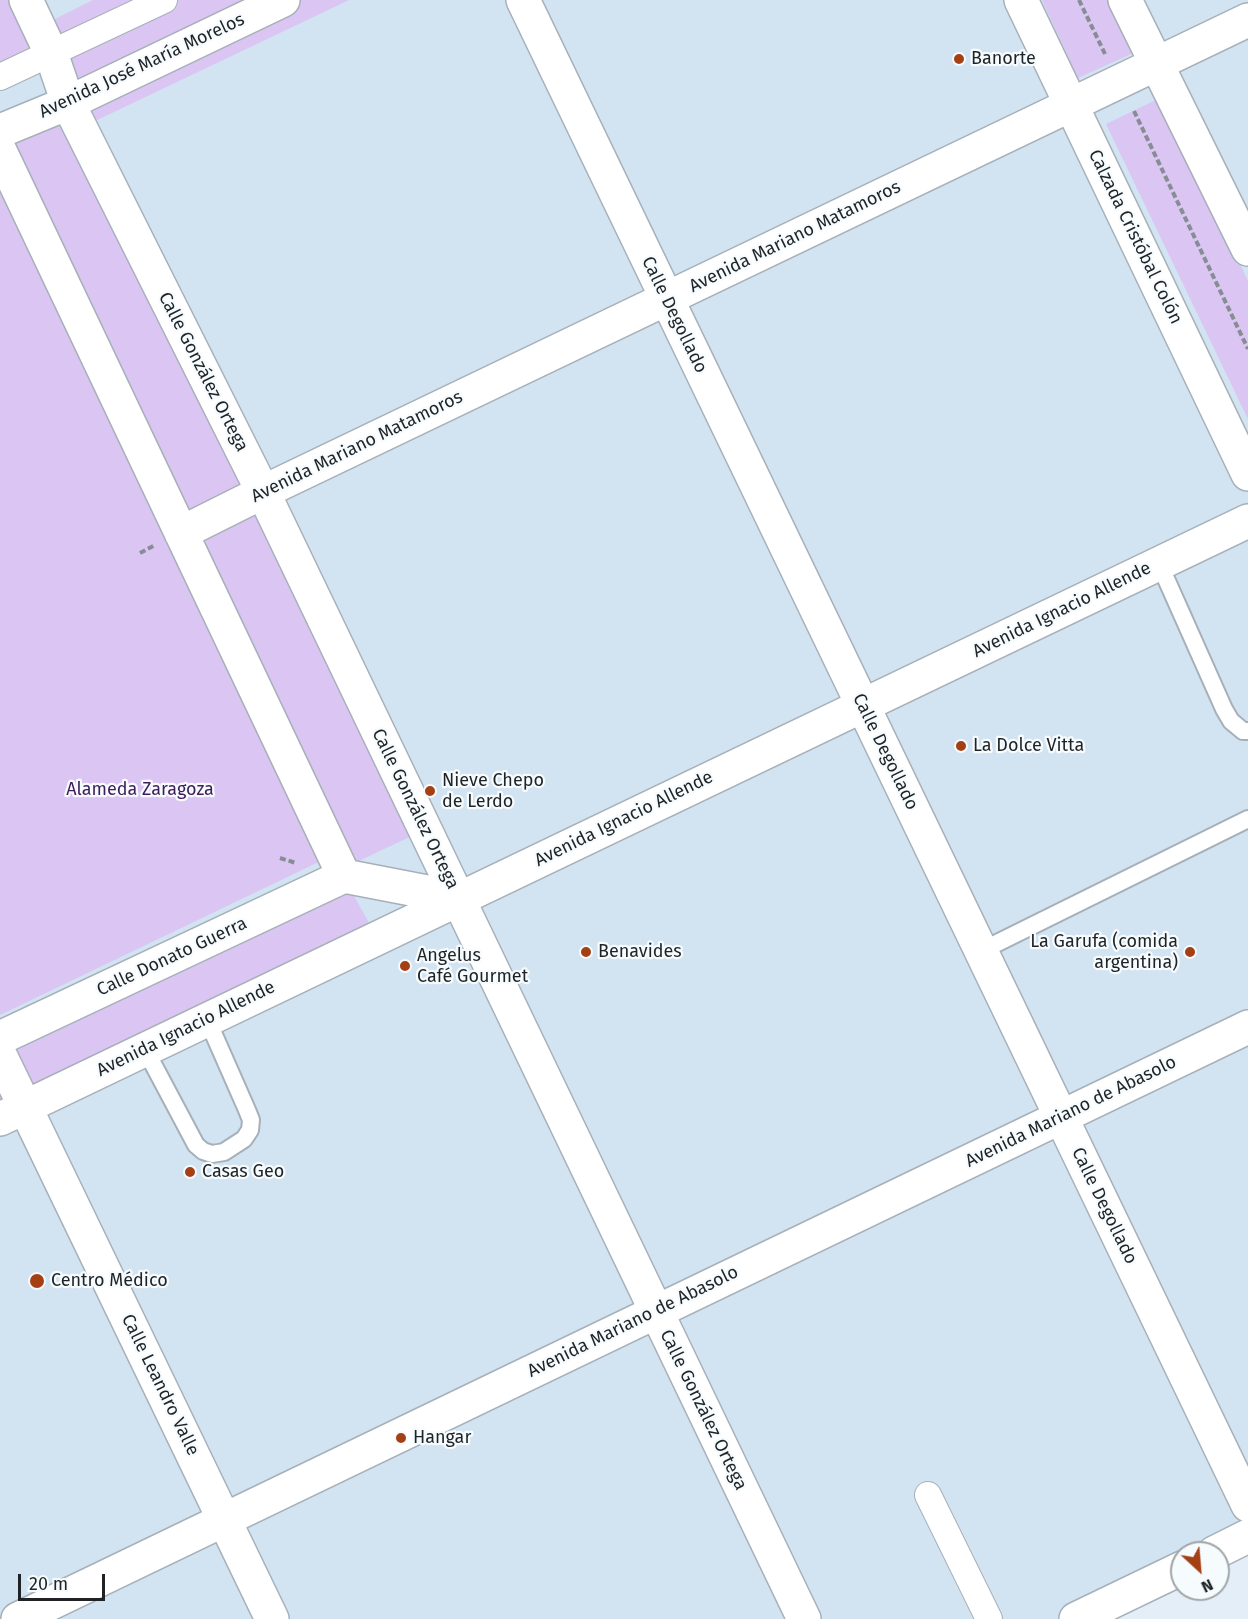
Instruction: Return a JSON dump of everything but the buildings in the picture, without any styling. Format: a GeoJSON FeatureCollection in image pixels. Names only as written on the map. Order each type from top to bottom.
{"type":"FeatureCollection","features":[{"type":"Feature","properties":{"kind":"street","name":"Calle González Ortega"},"geometry":{"type":"LineString","coordinates":[[26,0],[51,53],[68,103],[262,492],[804,1619]]}},
{"type":"Feature","properties":{"kind":"street"},"geometry":{"type":"LineString","coordinates":[[0,77],[164,0]]}},
{"type":"Feature","properties":{"kind":"street","name":"Avenida José María Morelos"},"geometry":{"type":"LineString","coordinates":[[0,131],[68,103],[283,0]]}},
{"type":"Feature","properties":{"kind":"street","name":"Calle Degollado"},"geometry":{"type":"LineString","coordinates":[[522,0],[1248,1505]]}},
{"type":"Feature","properties":{"kind":"street","name":"Calzada Cristóbal Colón"},"geometry":{"type":"LineString","coordinates":[[1022,0],[1248,474]]}},
{"type":"Feature","properties":{"kind":"street"},"geometry":{"type":"LineString","coordinates":[[1125,0],[1248,249]]}},
{"type":"Feature","properties":{"kind":"street","name":"Avenida Mariano Matamoros"},"geometry":{"type":"LineString","coordinates":[[181,533],[262,492],[1248,20]]}},
{"type":"Feature","properties":{"kind":"street"},"geometry":{"type":"LineString","coordinates":[[0,151],[344,876],[458,898]]}},
{"type":"Feature","properties":{"kind":"street","name":"Avenida Ignacio Allende"},"geometry":{"type":"LineString","coordinates":[[13,1112],[1248,521]]}},
{"type":"Feature","properties":{"kind":"street","name":"Calle Donato Guerra"},"geometry":{"type":"LineString","coordinates":[[0,1038],[344,876]]}},
{"type":"Feature","properties":{"kind":"street","name":"Avenida Mariano de Abasolo"},"geometry":{"type":"LineString","coordinates":[[18,1619],[1248,1027]]}},
{"type":"Feature","properties":{"kind":"street","name":"Calle Leandro Valle"},"geometry":{"type":"LineString","coordinates":[[0,1055],[13,1112],[224,1519],[272,1619]]}},
{"type":"Feature","properties":{"kind":"street"},"geometry":{"type":"LineString","coordinates":[[928,1495],[990,1619]]}},
{"type":"Feature","properties":{"kind":"street"},"geometry":{"type":"LineString","coordinates":[[1230,1545],[1248,1536]]}},
{"type":"Feature","properties":{"kind":"street"},"geometry":{"type":"LineString","coordinates":[[1076,1619],[1170,1574]]}},
{"type":"Feature","properties":{"kind":"lane"},"geometry":{"type":"LineString","coordinates":[[1159,563],[1224,709],[1231,721],[1243,731],[1248,731]]}},
{"type":"Feature","properties":{"kind":"lane"},"geometry":{"type":"LineString","coordinates":[[981,951],[1248,819]]}},
{"type":"Feature","properties":{"kind":"lane"},"geometry":{"type":"LineString","coordinates":[[145,1048],[196,1145],[203,1152],[212,1154],[224,1152],[244,1139],[250,1130],[251,1120],[207,1019]]}},
{"type":"Feature","properties":{"kind":"path"},"geometry":{"type":"LineString","coordinates":[[1079,0],[1109,63]]}},
{"type":"Feature","properties":{"kind":"path"},"geometry":{"type":"LineString","coordinates":[[1134,111],[1248,349]]}},
{"type":"Feature","properties":{"kind":"shaded area"},"geometry":{"type":"Polygon","coordinates":[[[0,0],[1248,0],[1248,1530],[1226,1541],[1170,1541],[1170,1560],[1063,1619],[0,1619],[0,0]]]}},
{"type":"Feature","properties":{"kind":"green space"},"geometry":{"type":"Polygon","coordinates":[[[0,0],[18,0],[50,68],[0,90],[0,0]]]}},
{"type":"Feature","properties":{"kind":"green space"},"geometry":{"type":"Polygon","coordinates":[[[93,0],[349,0],[93,122],[45,24],[93,0]]]}},
{"type":"Feature","properties":{"kind":"green space"},"geometry":{"type":"Polygon","coordinates":[[[1042,0],[1115,0],[1140,50],[1078,78],[1042,0]]]}},
{"type":"Feature","properties":{"kind":"green space"},"geometry":{"type":"Polygon","coordinates":[[[1162,97],[1248,281],[1248,419],[1106,124],[1162,97]]]}},
{"type":"Feature","properties":{"kind":"green space"},"geometry":{"type":"Polygon","coordinates":[[[66,113],[252,485],[185,517],[6,142],[66,113]]]}},
{"type":"Feature","properties":{"kind":"green space","name":"Alameda Zaragoza"},"geometry":{"type":"Polygon","coordinates":[[[0,171],[327,858],[0,1015],[0,171]]]}},
{"type":"Feature","properties":{"kind":"green space"},"geometry":{"type":"Polygon","coordinates":[[[262,507],[418,833],[346,867],[197,538],[262,507]]]}},
{"type":"Feature","properties":{"kind":"green space"},"geometry":{"type":"Polygon","coordinates":[[[348,885],[374,932],[0,1107],[0,1049],[348,885]]]}},
{"type":"Feature","properties":{"kind":"place","name":"Banorte"},"geometry":{"type":"Point","coordinates":[959,59]}},
{"type":"Feature","properties":{"kind":"place","name":"La Dolce Vitta"},"geometry":{"type":"Point","coordinates":[961,746]}},
{"type":"Feature","properties":{"kind":"place","name":"Nieve Chepo de Lerdo"},"geometry":{"type":"Point","coordinates":[430,791]}},
{"type":"Feature","properties":{"kind":"place","name":"Benavides"},"geometry":{"type":"Point","coordinates":[586,952]}},
{"type":"Feature","properties":{"kind":"place","name":"La Garufa (comida argentina)"},"geometry":{"type":"Point","coordinates":[1190,952]}},
{"type":"Feature","properties":{"kind":"place","name":"Angelus Café Gourmet"},"geometry":{"type":"Point","coordinates":[405,966]}},
{"type":"Feature","properties":{"kind":"place","name":"Casas Geo"},"geometry":{"type":"Point","coordinates":[190,1172]}},
{"type":"Feature","properties":{"kind":"place","name":"Centro Médico"},"geometry":{"type":"Point","coordinates":[37,1281]}},
{"type":"Feature","properties":{"kind":"place","name":"Hangar"},"geometry":{"type":"Point","coordinates":[401,1438]}}]}
